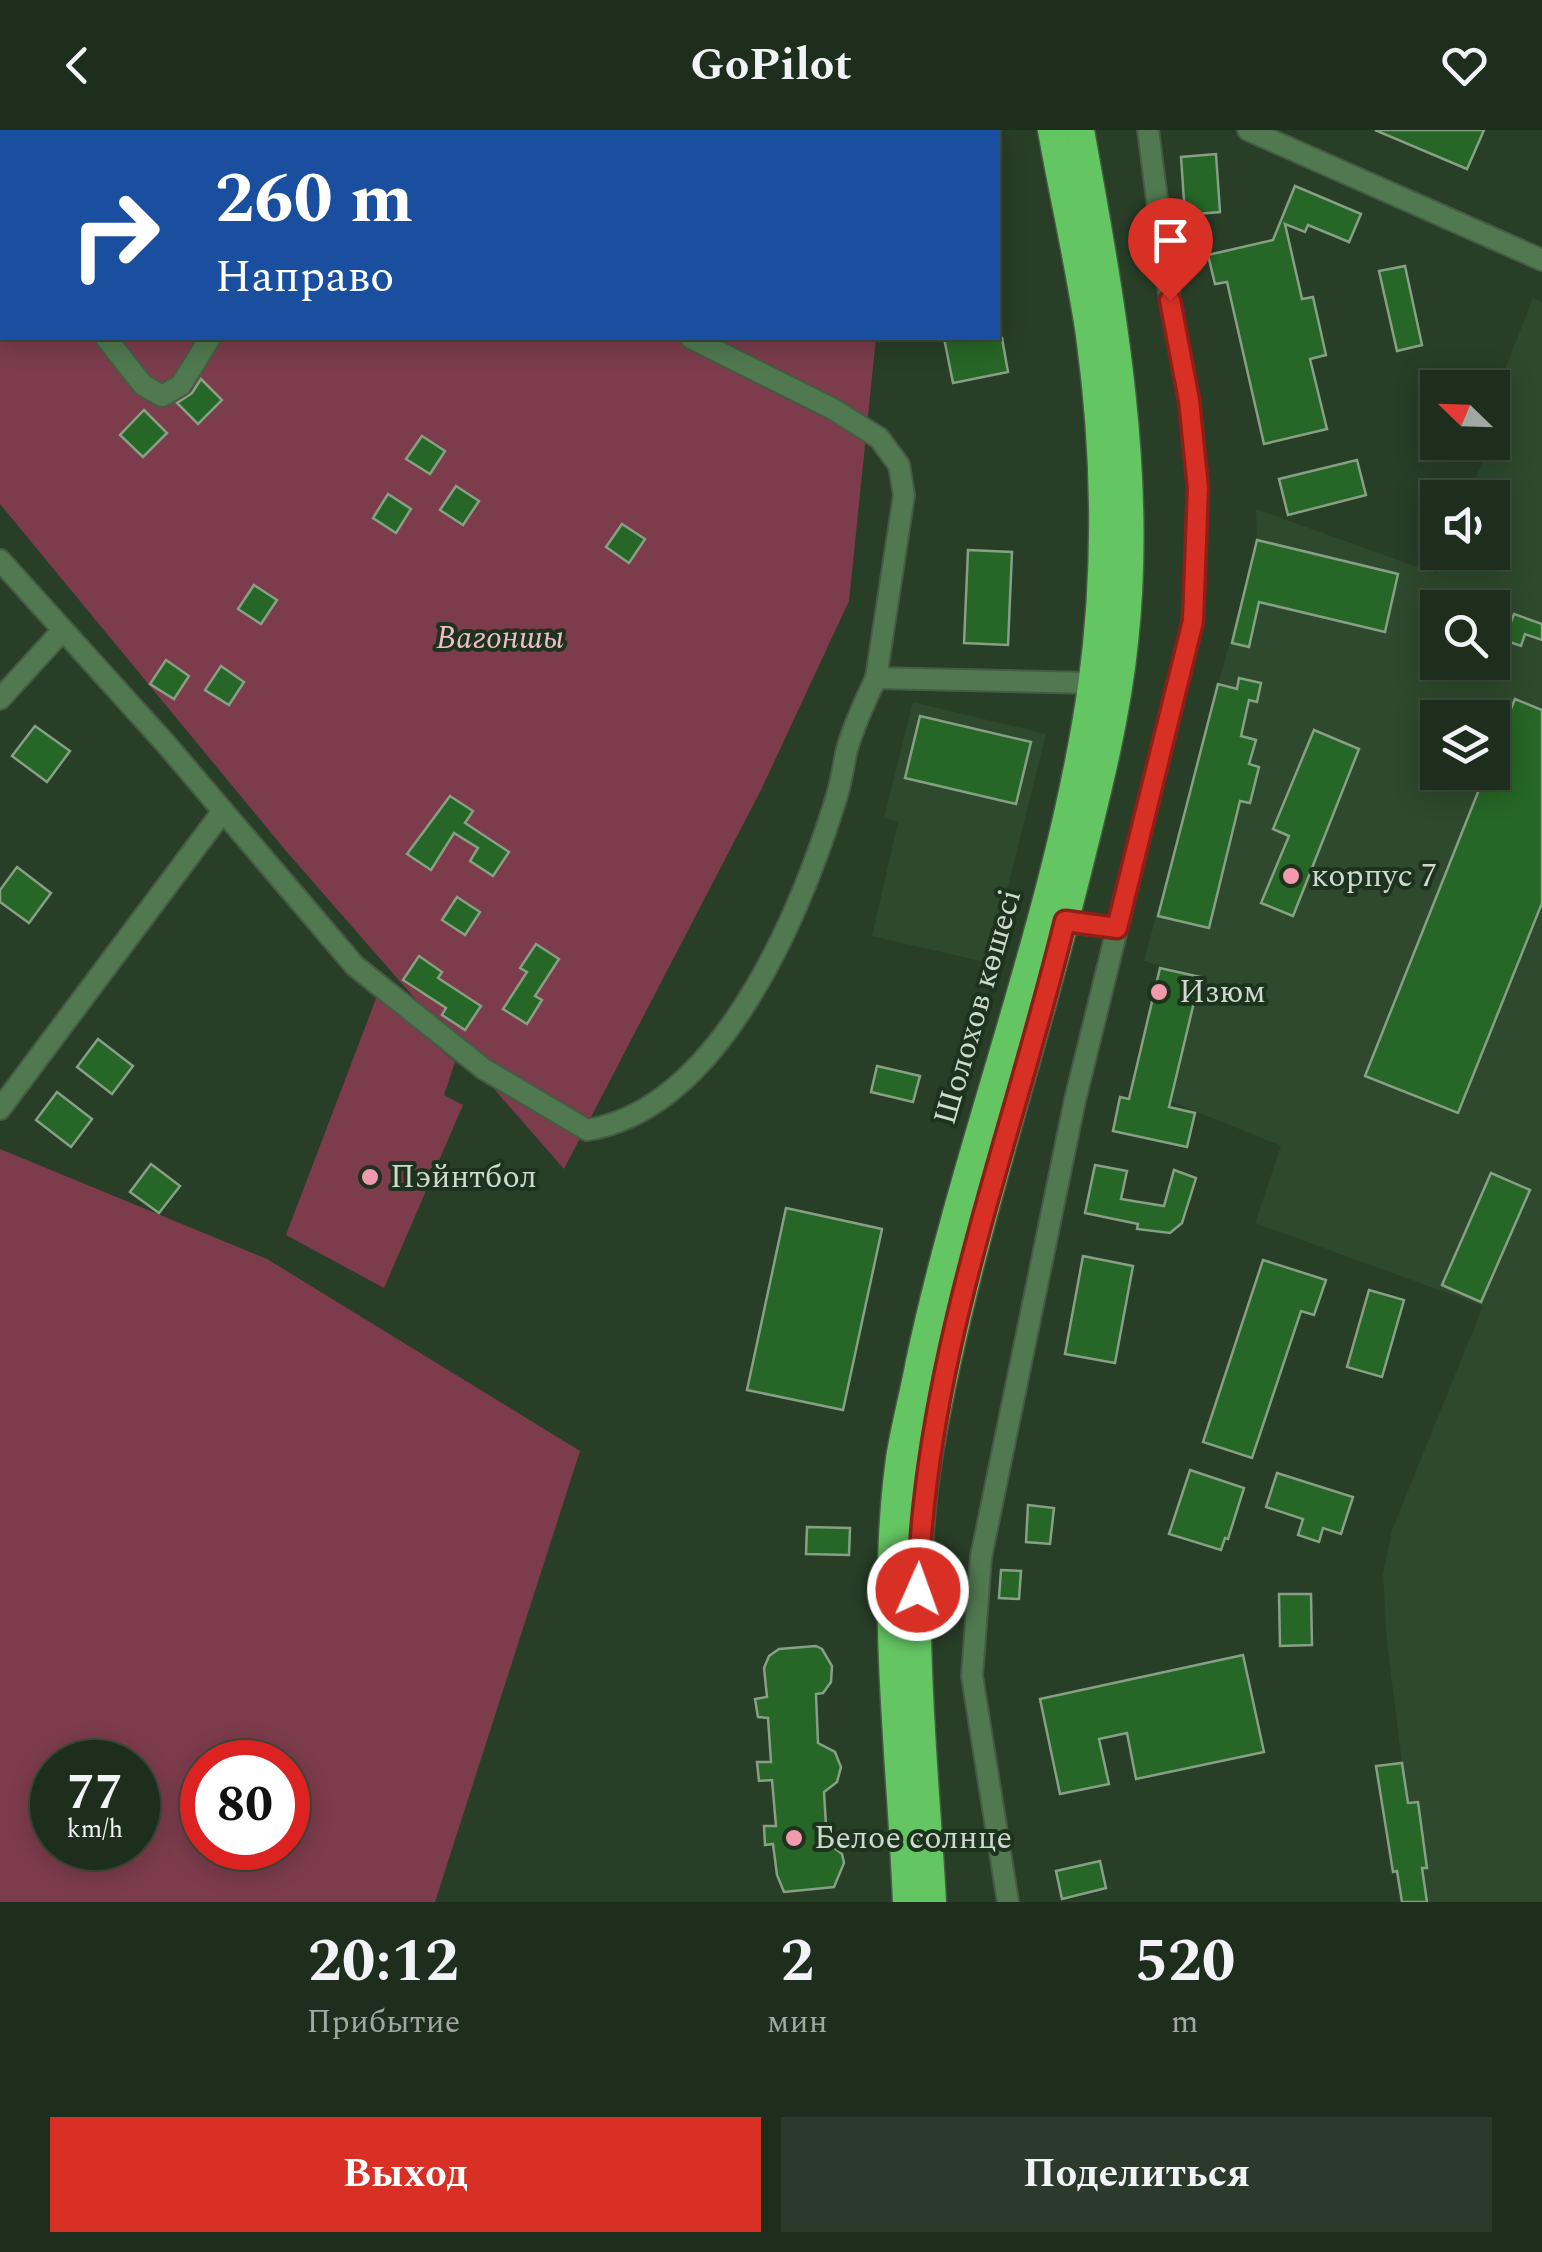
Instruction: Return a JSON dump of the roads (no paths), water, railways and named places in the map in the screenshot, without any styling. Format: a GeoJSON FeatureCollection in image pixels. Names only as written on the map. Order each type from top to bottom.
{"type":"FeatureCollection","features":[{"type":"Feature","properties":{"kind":"highway","name":"Шолохов көшесі"},"geometry":{"type":"LineString","coordinates":[[932,1902],[917,1618],[919,1535],[929,1452],[1052,920],[1092,683],[1104,518],[1090,334],[1052,130]]}},
{"type":"Feature","properties":{"kind":"highway","name":"Шолохов көшесі"},"geometry":{"type":"LineString","coordinates":[[908,1902],[890,1629],[900,1460],[935,1295],[1108,750],[1124,641],[1129,494],[1116,344],[1080,130]]}},
{"type":"Feature","properties":{"kind":"street"},"geometry":{"type":"LineString","coordinates":[[1008,1902],[972,1676],[984,1538],[1075,1100],[1193,621],[1198,488],[1189,400],[1170,300],[1148,130]]}},
{"type":"Feature","properties":{"kind":"street"},"geometry":{"type":"LineString","coordinates":[[1248,130],[1542,260]]}},
{"type":"Feature","properties":{"kind":"street"},"geometry":{"type":"LineString","coordinates":[[108,340],[143,385],[162,396],[182,385],[209,340]]}},
{"type":"Feature","properties":{"kind":"street"},"geometry":{"type":"LineString","coordinates":[[0,560],[356,966],[484,1069],[587,1130],[602,1128],[652,1107],[698,1068],[738,1016],[800,901],[836,798],[848,746],[876,678],[904,495],[899,465],[879,438],[833,409],[695,340]]}},
{"type":"Feature","properties":{"kind":"street"},"geometry":{"type":"LineString","coordinates":[[0,700],[62,631]]}},
{"type":"Feature","properties":{"kind":"street"},"geometry":{"type":"LineString","coordinates":[[876,678],[1092,683]]}},
{"type":"Feature","properties":{"kind":"street"},"geometry":{"type":"LineString","coordinates":[[0,1109],[223,811]]}},
{"type":"Feature","properties":{"kind":"street"},"geometry":{"type":"LineString","coordinates":[[1052,920],[1117,928]]}},
{"type":"Feature","properties":{"kind":"place","name":"корпус 7"},"geometry":{"type":"Point","coordinates":[1291,876]}},
{"type":"Feature","properties":{"kind":"place","name":"Изюм"},"geometry":{"type":"Point","coordinates":[1159,992]}},
{"type":"Feature","properties":{"kind":"place","name":"Пэйнтбол"},"geometry":{"type":"Point","coordinates":[370,1177]}},
{"type":"Feature","properties":{"kind":"place","name":"Белое солнце"},"geometry":{"type":"Point","coordinates":[794,1838]}},
{"type":"Feature","properties":{"kind":"park label","name":"Вагоншы"},"geometry":{"type":"Point","coordinates":[500,638]}}]}
